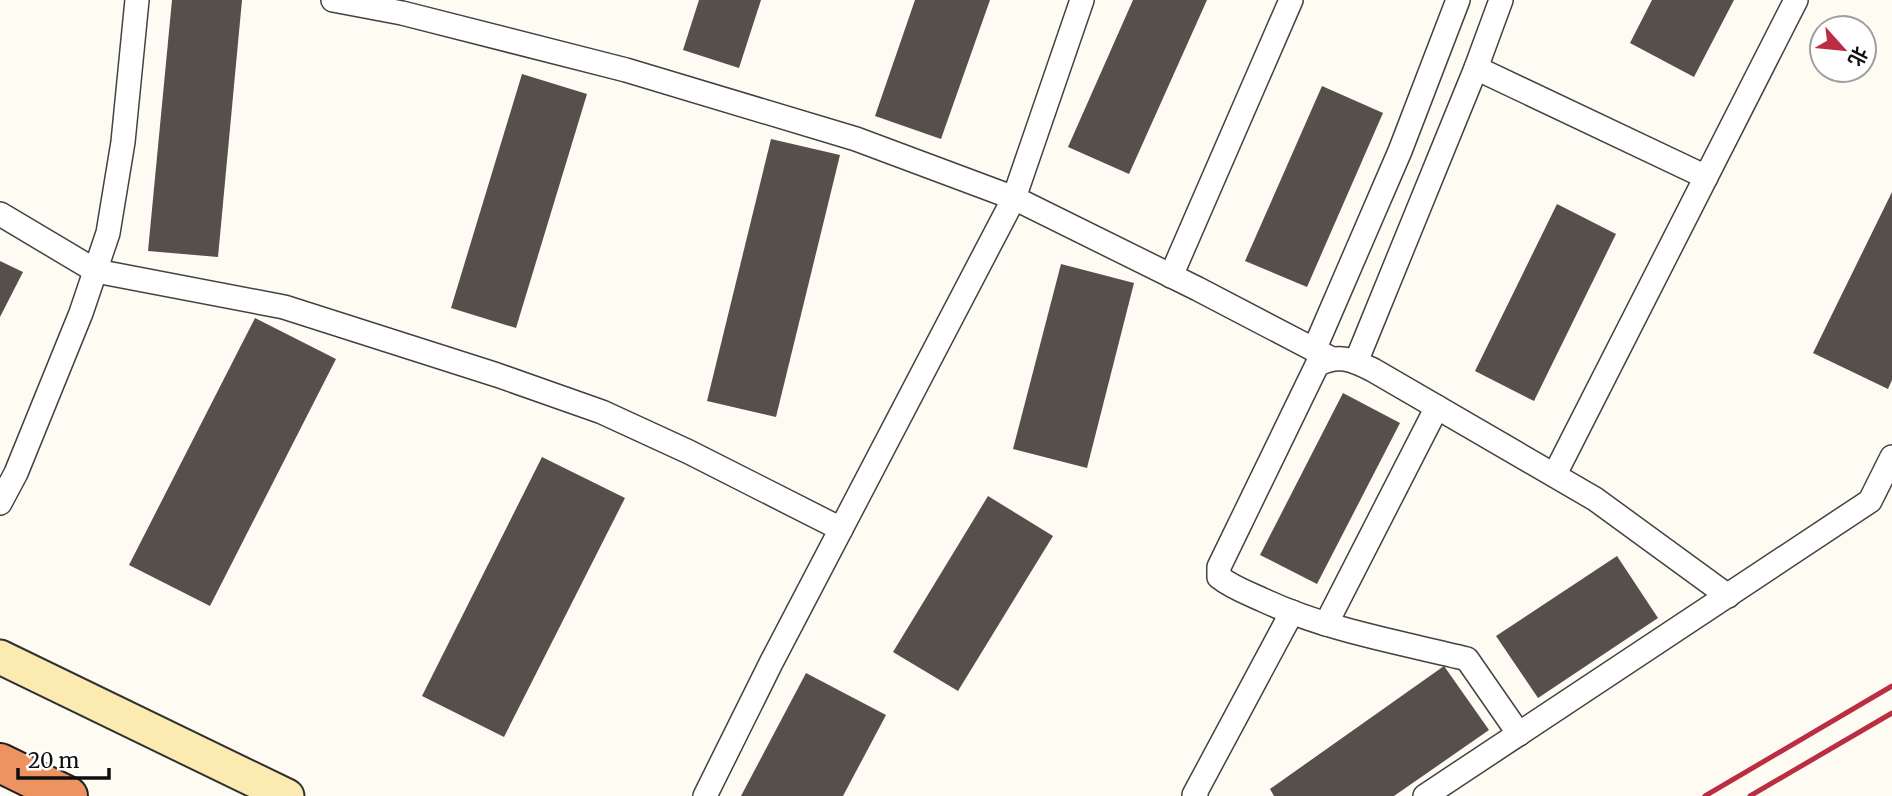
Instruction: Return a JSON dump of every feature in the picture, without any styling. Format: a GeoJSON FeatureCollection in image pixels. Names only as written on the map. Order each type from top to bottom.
{"type":"FeatureCollection","features":[{"type":"Feature","properties":{"kind":"highway"},"geometry":{"type":"LineString","coordinates":[[0,763],[68,796]]}},
{"type":"Feature","properties":{"kind":"main road"},"geometry":{"type":"LineString","coordinates":[[0,657],[287,796]]}},
{"type":"Feature","properties":{"kind":"street"},"geometry":{"type":"LineString","coordinates":[[0,503],[16,473],[81,313],[108,233],[123,142],[137,0]]}},
{"type":"Feature","properties":{"kind":"street"},"geometry":{"type":"LineString","coordinates":[[333,0],[402,13],[626,70],[856,139],[1014,198],[1322,354],[1356,362],[1437,407],[1595,499],[1728,596]]}},
{"type":"Feature","properties":{"kind":"street"},"geometry":{"type":"LineString","coordinates":[[705,796],[1014,198],[1082,0]]}},
{"type":"Feature","properties":{"kind":"street"},"geometry":{"type":"LineString","coordinates":[[1171,276],[1291,0]]}},
{"type":"Feature","properties":{"kind":"street"},"geometry":{"type":"LineString","coordinates":[[1458,0],[1322,354],[1219,567],[1219,578],[1229,585],[1292,612],[1350,632],[1467,659],[1519,734]]}},
{"type":"Feature","properties":{"kind":"street"},"geometry":{"type":"LineString","coordinates":[[1356,362],[1501,0]]}},
{"type":"Feature","properties":{"kind":"street"},"geometry":{"type":"LineString","coordinates":[[1555,474],[1796,0]]}},
{"type":"Feature","properties":{"kind":"street"},"geometry":{"type":"LineString","coordinates":[[1476,68],[1706,177]]}},
{"type":"Feature","properties":{"kind":"street"},"geometry":{"type":"LineString","coordinates":[[0,215],[96,271],[285,307],[497,375],[615,418],[690,452],[841,529]]}},
{"type":"Feature","properties":{"kind":"street"},"geometry":{"type":"LineString","coordinates":[[1326,624],[1437,407]]}},
{"type":"Feature","properties":{"kind":"street"},"geometry":{"type":"LineString","coordinates":[[1425,796],[1870,501],[1892,457]]}},
{"type":"Feature","properties":{"kind":"street"},"geometry":{"type":"LineString","coordinates":[[1196,796],[1194,795],[1292,612]]}},
{"type":"Feature","properties":{"kind":"building"},"geometry":{"type":"Polygon","coordinates":[[[172,0],[242,0],[218,257],[148,251],[172,0]]]}},
{"type":"Feature","properties":{"kind":"building"},"geometry":{"type":"Polygon","coordinates":[[[699,0],[761,0],[739,68],[683,50],[699,0]]]}},
{"type":"Feature","properties":{"kind":"building"},"geometry":{"type":"Polygon","coordinates":[[[915,0],[990,0],[941,139],[875,116],[915,0]]]}},
{"type":"Feature","properties":{"kind":"building"},"geometry":{"type":"Polygon","coordinates":[[[1133,0],[1207,0],[1129,174],[1068,147],[1133,0]]]}},
{"type":"Feature","properties":{"kind":"building"},"geometry":{"type":"Polygon","coordinates":[[[1652,0],[1734,0],[1694,77],[1630,43],[1652,0]]]}},
{"type":"Feature","properties":{"kind":"building"},"geometry":{"type":"Polygon","coordinates":[[[522,74],[587,94],[516,328],[451,308],[522,74]]]}},
{"type":"Feature","properties":{"kind":"building"},"geometry":{"type":"Polygon","coordinates":[[[1322,86],[1383,113],[1307,287],[1245,261],[1322,86]]]}},
{"type":"Feature","properties":{"kind":"building"},"geometry":{"type":"Polygon","coordinates":[[[771,139],[840,155],[776,417],[707,401],[771,139]]]}},
{"type":"Feature","properties":{"kind":"building"},"geometry":{"type":"Polygon","coordinates":[[[1892,192],[1892,380],[1888,389],[1813,353],[1892,192]]]}},
{"type":"Feature","properties":{"kind":"building"},"geometry":{"type":"Polygon","coordinates":[[[1557,204],[1616,234],[1534,401],[1475,371],[1557,204]]]}},
{"type":"Feature","properties":{"kind":"building"},"geometry":{"type":"Polygon","coordinates":[[[0,261],[23,272],[0,317],[0,261]]]}},
{"type":"Feature","properties":{"kind":"building"},"geometry":{"type":"Polygon","coordinates":[[[1061,264],[1134,283],[1087,468],[1013,449],[1061,264]]]}},
{"type":"Feature","properties":{"kind":"building"},"geometry":{"type":"Polygon","coordinates":[[[255,318],[336,359],[210,606],[129,565],[255,318]]]}},
{"type":"Feature","properties":{"kind":"building"},"geometry":{"type":"Polygon","coordinates":[[[1343,393],[1400,423],[1317,584],[1260,555],[1343,393]]]}},
{"type":"Feature","properties":{"kind":"building"},"geometry":{"type":"Polygon","coordinates":[[[542,457],[625,498],[504,737],[422,696],[542,457]]]}},
{"type":"Feature","properties":{"kind":"building"},"geometry":{"type":"Polygon","coordinates":[[[988,496],[1053,536],[958,691],[893,652],[988,496]]]}},
{"type":"Feature","properties":{"kind":"building"},"geometry":{"type":"Polygon","coordinates":[[[1617,556],[1658,618],[1538,698],[1496,636],[1617,556]]]}},
{"type":"Feature","properties":{"kind":"building"},"geometry":{"type":"Polygon","coordinates":[[[1444,666],[1489,730],[1394,796],[1274,796],[1270,789],[1444,666]]]}},
{"type":"Feature","properties":{"kind":"building"},"geometry":{"type":"Polygon","coordinates":[[[806,673],[886,715],[843,796],[741,796],[806,673]]]}},
{"type":"Feature","properties":{"kind":"railway"},"geometry":{"type":"LineString","coordinates":[[1705,796],[1892,686]]}},
{"type":"Feature","properties":{"kind":"railway"},"geometry":{"type":"LineString","coordinates":[[1750,796],[1892,713]]}}]}
